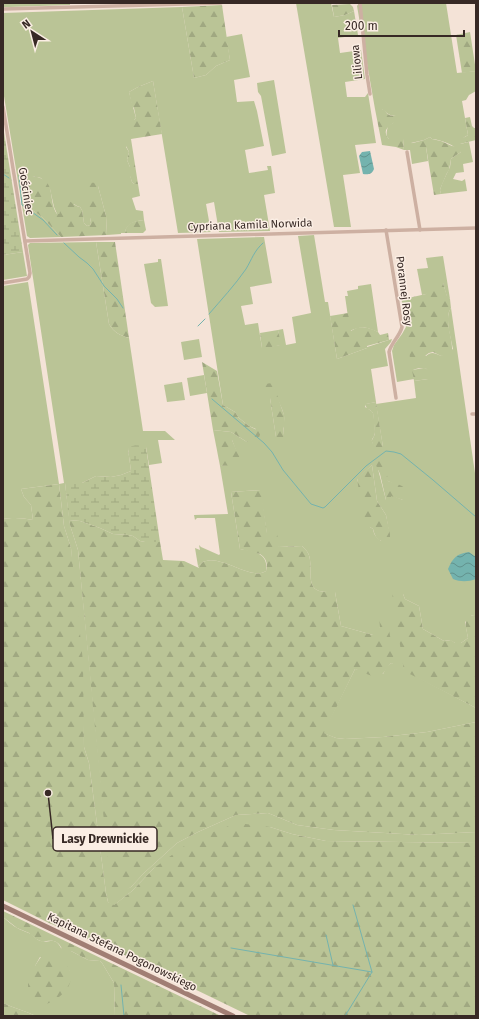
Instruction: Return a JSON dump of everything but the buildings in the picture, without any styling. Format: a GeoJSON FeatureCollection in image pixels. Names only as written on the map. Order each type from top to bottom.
{"type":"FeatureCollection","features":[{"type":"Feature","properties":{"kind":"main road","name":"Kapitana Stefana Pogonowskiego"},"geometry":{"type":"LineString","coordinates":[[3,906],[233,1016]]}},
{"type":"Feature","properties":{"kind":"street"},"geometry":{"type":"LineString","coordinates":[[3,9],[73,5],[221,3]]}},
{"type":"Feature","properties":{"kind":"street","name":"Liliowa"},"geometry":{"type":"LineString","coordinates":[[360,3],[370,94]]}},
{"type":"Feature","properties":{"kind":"street","name":"Gościniec"},"geometry":{"type":"LineString","coordinates":[[3,107],[30,273],[29,277],[25,280],[3,283]]}},
{"type":"Feature","properties":{"kind":"street"},"geometry":{"type":"LineString","coordinates":[[407,152],[420,230]]}},
{"type":"Feature","properties":{"kind":"street","name":"Cypriana Kamila Norwida"},"geometry":{"type":"LineString","coordinates":[[25,241],[476,228]]}},
{"type":"Feature","properties":{"kind":"street","name":"Porannej Rosy"},"geometry":{"type":"LineString","coordinates":[[386,230],[402,327],[390,347],[389,352],[396,398]]}},
{"type":"Feature","properties":{"kind":"green space"},"geometry":{"type":"Polygon","coordinates":[[[3,3],[70,3],[70,5],[3,7],[3,3]]]}},
{"type":"Feature","properties":{"kind":"green space"},"geometry":{"type":"Polygon","coordinates":[[[296,3],[331,3],[334,17],[345,15],[354,11],[358,35],[338,38],[340,53],[361,50],[365,79],[345,82],[347,97],[365,97],[368,93],[376,143],[355,145],[360,173],[343,175],[351,227],[334,227],[296,3]]]}},
{"type":"Feature","properties":{"kind":"green space"},"geometry":{"type":"Polygon","coordinates":[[[359,3],[446,3],[457,73],[476,71],[476,91],[469,95],[466,100],[462,101],[468,135],[463,138],[460,144],[469,142],[473,162],[463,164],[464,172],[456,173],[453,179],[462,181],[465,179],[467,191],[441,194],[440,190],[450,167],[451,159],[461,152],[455,147],[430,137],[411,143],[426,147],[428,161],[412,164],[410,150],[404,150],[403,139],[389,139],[387,136],[388,126],[393,123],[396,116],[390,115],[382,109],[375,109],[357,6],[359,3]]]}},
{"type":"Feature","properties":{"kind":"green space"},"geometry":{"type":"Polygon","coordinates":[[[350,4],[354,11],[345,15],[334,17],[332,5],[350,4]]]}},
{"type":"Feature","properties":{"kind":"green space"},"geometry":{"type":"Polygon","coordinates":[[[222,5],[230,60],[216,66],[206,75],[194,78],[182,7],[222,5]]]}},
{"type":"Feature","properties":{"kind":"green space"},"geometry":{"type":"Polygon","coordinates":[[[182,7],[194,78],[206,75],[216,66],[230,60],[226,37],[242,34],[250,77],[234,80],[237,102],[254,101],[257,111],[264,146],[245,150],[249,173],[268,170],[267,166],[271,166],[275,193],[264,195],[270,231],[219,232],[214,202],[206,204],[211,232],[178,233],[153,81],[129,92],[136,118],[134,120],[131,139],[126,147],[129,152],[127,160],[130,167],[132,182],[134,184],[138,184],[140,196],[132,198],[136,210],[143,211],[144,220],[134,222],[129,225],[125,233],[107,235],[106,216],[98,186],[90,218],[91,223],[87,226],[84,223],[82,210],[74,204],[60,208],[60,213],[57,214],[50,189],[41,178],[33,176],[24,204],[42,217],[61,237],[30,238],[27,236],[3,90],[3,13],[182,7]]]}},
{"type":"Feature","properties":{"kind":"green space"},"geometry":{"type":"Polygon","coordinates":[[[470,32],[476,71],[462,73],[456,35],[470,32]]]}},
{"type":"Feature","properties":{"kind":"green space"},"geometry":{"type":"Polygon","coordinates":[[[274,80],[286,153],[272,156],[261,96],[258,92],[257,83],[274,80]]]}},
{"type":"Feature","properties":{"kind":"green space"},"geometry":{"type":"Polygon","coordinates":[[[153,81],[162,134],[131,139],[128,121],[136,118],[129,92],[153,81]]]}},
{"type":"Feature","properties":{"kind":"green space"},"geometry":{"type":"Polygon","coordinates":[[[380,108],[390,115],[396,116],[396,121],[387,128],[386,133],[389,139],[400,137],[403,139],[404,150],[382,145],[375,109],[380,108]]]}},
{"type":"Feature","properties":{"kind":"green space"},"geometry":{"type":"Polygon","coordinates":[[[470,117],[472,126],[476,128],[476,140],[460,144],[459,138],[468,135],[465,118],[470,117]]]}},
{"type":"Feature","properties":{"kind":"green space"},"geometry":{"type":"Polygon","coordinates":[[[3,126],[23,252],[3,255],[3,126]]]}},
{"type":"Feature","properties":{"kind":"green space"},"geometry":{"type":"Polygon","coordinates":[[[430,137],[452,146],[460,147],[461,152],[451,159],[449,170],[440,190],[441,194],[434,195],[426,147],[410,150],[409,144],[430,137]]]}},
{"type":"Feature","properties":{"kind":"green space"},"geometry":{"type":"Polygon","coordinates":[[[131,139],[138,184],[134,184],[132,182],[130,167],[127,160],[129,152],[125,144],[127,140],[131,139]]]}},
{"type":"Feature","properties":{"kind":"green space"},"geometry":{"type":"Polygon","coordinates":[[[33,176],[41,178],[49,186],[54,208],[57,214],[60,212],[59,204],[69,201],[80,207],[82,210],[84,223],[87,226],[91,223],[85,190],[86,186],[89,184],[96,183],[106,216],[107,235],[61,237],[42,217],[24,204],[21,179],[33,176]]]}},
{"type":"Feature","properties":{"kind":"green space"},"geometry":{"type":"Polygon","coordinates":[[[144,220],[146,230],[143,233],[125,233],[129,224],[144,220]]]}},
{"type":"Feature","properties":{"kind":"green space"},"geometry":{"type":"Polygon","coordinates":[[[314,235],[325,302],[328,302],[337,359],[392,339],[385,349],[388,366],[371,369],[376,402],[366,404],[365,407],[373,413],[375,434],[372,442],[375,446],[383,447],[376,404],[416,398],[414,381],[428,379],[427,369],[421,368],[413,370],[414,379],[397,382],[392,351],[394,345],[402,334],[402,337],[407,337],[426,356],[433,353],[441,356],[453,349],[448,322],[451,308],[476,480],[476,615],[472,615],[465,622],[468,638],[461,643],[455,643],[450,640],[444,641],[423,629],[419,606],[405,599],[403,594],[404,670],[476,708],[476,722],[427,732],[383,737],[345,739],[336,738],[323,733],[355,669],[383,674],[391,663],[394,664],[380,627],[373,635],[341,626],[335,592],[319,591],[312,584],[310,558],[308,552],[302,546],[279,547],[267,534],[260,490],[231,492],[240,549],[255,552],[263,557],[265,560],[266,571],[253,573],[213,560],[204,562],[198,566],[195,548],[200,550],[199,545],[219,555],[220,554],[215,518],[197,518],[195,520],[194,515],[228,514],[220,466],[233,464],[239,458],[232,440],[215,440],[213,430],[231,432],[247,442],[256,429],[249,426],[239,418],[235,412],[223,405],[197,239],[264,237],[272,283],[250,287],[253,304],[241,306],[245,325],[258,323],[262,348],[280,345],[278,330],[283,329],[286,345],[296,343],[292,317],[311,313],[298,236],[314,235]],[[274,388],[270,398],[276,437],[284,435],[284,419],[274,388]],[[372,465],[357,479],[370,527],[381,541],[390,538],[386,515],[377,501],[372,465]],[[378,469],[386,500],[391,495],[403,500],[394,484],[388,481],[378,469]]]}},
{"type":"Feature","properties":{"kind":"green space"},"geometry":{"type":"Polygon","coordinates":[[[96,242],[109,324],[113,330],[129,338],[143,431],[165,431],[175,440],[158,440],[162,463],[149,465],[146,447],[128,449],[131,471],[111,477],[96,476],[82,483],[65,483],[70,525],[78,550],[112,895],[131,887],[177,843],[236,815],[268,813],[297,825],[334,830],[419,835],[476,832],[476,843],[326,841],[292,834],[270,827],[154,868],[132,891],[113,906],[108,902],[89,763],[84,747],[71,548],[64,526],[59,484],[64,483],[28,245],[30,243],[96,242]]]}},
{"type":"Feature","properties":{"kind":"green space"},"geometry":{"type":"Polygon","coordinates":[[[96,242],[115,242],[129,338],[113,330],[109,324],[96,242]]]}},
{"type":"Feature","properties":{"kind":"green space"},"geometry":{"type":"Polygon","coordinates":[[[23,252],[27,276],[3,280],[3,255],[23,252]]]}},
{"type":"Feature","properties":{"kind":"green space"},"geometry":{"type":"Polygon","coordinates":[[[443,256],[450,299],[447,297],[443,283],[422,295],[417,269],[428,268],[426,258],[443,256]]]}},
{"type":"Feature","properties":{"kind":"green space"},"geometry":{"type":"Polygon","coordinates":[[[158,259],[161,259],[168,306],[155,307],[151,303],[144,264],[158,262],[158,259]]]}},
{"type":"Feature","properties":{"kind":"green space"},"geometry":{"type":"Polygon","coordinates":[[[28,282],[59,484],[21,489],[24,497],[31,505],[33,520],[18,518],[3,519],[3,286],[28,282]]]}},
{"type":"Feature","properties":{"kind":"green space"},"geometry":{"type":"Polygon","coordinates":[[[431,283],[443,283],[447,296],[450,299],[451,308],[448,324],[452,342],[452,354],[441,356],[433,352],[422,358],[410,358],[407,337],[402,337],[406,327],[401,296],[404,299],[426,294],[427,288],[431,283]]]}},
{"type":"Feature","properties":{"kind":"green space"},"geometry":{"type":"Polygon","coordinates":[[[371,284],[378,332],[368,328],[354,329],[350,331],[345,296],[348,296],[347,291],[358,289],[358,286],[371,284]]]}},
{"type":"Feature","properties":{"kind":"green space"},"geometry":{"type":"Polygon","coordinates":[[[348,313],[351,331],[356,328],[368,328],[378,332],[380,335],[388,333],[389,340],[367,346],[367,348],[337,359],[330,316],[348,313]]]}},
{"type":"Feature","properties":{"kind":"green space"},"geometry":{"type":"Polygon","coordinates":[[[278,330],[281,345],[262,349],[260,333],[278,330]]]}},
{"type":"Feature","properties":{"kind":"green space"},"geometry":{"type":"Polygon","coordinates":[[[199,339],[202,357],[184,360],[181,342],[199,339]]]}},
{"type":"Feature","properties":{"kind":"green space"},"geometry":{"type":"Polygon","coordinates":[[[202,362],[217,371],[223,405],[235,412],[239,418],[249,426],[261,432],[258,440],[247,442],[231,432],[213,430],[202,362]]]}},
{"type":"Feature","properties":{"kind":"green space"},"geometry":{"type":"Polygon","coordinates":[[[424,368],[429,370],[431,374],[428,379],[414,381],[412,370],[424,368]]]}},
{"type":"Feature","properties":{"kind":"green space"},"geometry":{"type":"Polygon","coordinates":[[[204,375],[207,393],[190,396],[187,378],[204,375]]]}},
{"type":"Feature","properties":{"kind":"green space"},"geometry":{"type":"Polygon","coordinates":[[[182,382],[185,400],[167,402],[164,385],[182,382]]]}},
{"type":"Feature","properties":{"kind":"green space"},"geometry":{"type":"Polygon","coordinates":[[[273,383],[284,415],[285,424],[283,429],[283,439],[276,437],[270,398],[265,395],[263,384],[273,383]]]}},
{"type":"Feature","properties":{"kind":"green space"},"geometry":{"type":"Polygon","coordinates":[[[376,402],[383,447],[379,449],[373,445],[372,442],[375,434],[373,413],[367,409],[365,404],[376,402]]]}},
{"type":"Feature","properties":{"kind":"green space"},"geometry":{"type":"Polygon","coordinates":[[[215,440],[232,440],[240,458],[233,465],[220,466],[215,440]]]}},
{"type":"Feature","properties":{"kind":"green space"},"geometry":{"type":"Polygon","coordinates":[[[137,445],[146,447],[160,542],[140,541],[133,536],[113,534],[80,521],[69,520],[65,483],[82,483],[96,476],[111,477],[131,471],[128,449],[137,445]]]}},
{"type":"Feature","properties":{"kind":"green space"},"geometry":{"type":"Polygon","coordinates":[[[384,457],[388,481],[404,487],[408,493],[408,498],[403,500],[391,496],[392,506],[386,500],[380,474],[375,463],[384,457]]]}},
{"type":"Feature","properties":{"kind":"green space"},"geometry":{"type":"Polygon","coordinates":[[[372,465],[377,501],[386,515],[390,534],[389,541],[387,542],[379,540],[373,529],[364,526],[357,478],[372,465]]]}},
{"type":"Feature","properties":{"kind":"green space"},"geometry":{"type":"Polygon","coordinates":[[[59,484],[64,526],[71,548],[83,662],[84,747],[89,763],[108,902],[114,905],[132,891],[154,868],[194,839],[237,823],[270,827],[292,834],[326,841],[476,843],[476,1016],[250,1016],[112,949],[49,923],[3,900],[3,519],[18,518],[33,520],[31,505],[24,497],[21,489],[59,484]]]}},
{"type":"Feature","properties":{"kind":"green space"},"geometry":{"type":"Polygon","coordinates":[[[261,490],[267,533],[277,533],[279,547],[302,546],[307,551],[310,558],[312,584],[319,591],[335,592],[341,626],[373,635],[373,629],[380,627],[379,617],[387,618],[395,665],[391,663],[383,674],[378,677],[371,676],[355,669],[324,733],[336,738],[345,739],[383,737],[427,732],[476,722],[476,832],[419,835],[334,830],[297,825],[268,813],[236,815],[177,843],[131,887],[116,896],[111,895],[78,550],[69,520],[80,521],[113,534],[133,536],[140,541],[160,542],[163,560],[184,561],[199,568],[198,566],[204,562],[213,560],[245,571],[260,573],[266,571],[267,563],[264,557],[260,554],[240,549],[231,492],[261,490]]]}},
{"type":"Feature","properties":{"kind":"green space"},"geometry":{"type":"Polygon","coordinates":[[[394,585],[403,594],[405,599],[419,606],[423,629],[444,641],[451,640],[455,643],[461,643],[468,638],[466,619],[471,615],[476,615],[476,708],[404,671],[391,586],[394,585]]]}},
{"type":"Feature","properties":{"kind":"green space"},"geometry":{"type":"Polygon","coordinates":[[[3,911],[221,1016],[115,1016],[114,983],[100,961],[88,960],[71,951],[65,952],[58,943],[54,941],[43,942],[36,939],[29,933],[17,928],[3,917],[3,911]]]}},
{"type":"Feature","properties":{"kind":"green space"},"geometry":{"type":"Polygon","coordinates":[[[3,917],[20,930],[31,934],[40,941],[54,941],[59,944],[61,948],[71,951],[88,960],[100,961],[114,983],[115,1016],[36,1016],[3,1003],[3,917]],[[40,957],[35,966],[70,971],[40,957]]]}},
{"type":"Feature","properties":{"kind":"green space"},"geometry":{"type":"Polygon","coordinates":[[[44,954],[63,962],[68,967],[71,978],[68,987],[61,996],[49,1003],[40,1004],[35,1000],[28,987],[28,980],[31,972],[44,954]]]}},
{"type":"Feature","properties":{"kind":"green space"},"geometry":{"type":"Polygon","coordinates":[[[3,1003],[28,1013],[36,1016],[3,1016],[3,1003]]]}},
{"type":"Feature","properties":{"kind":"water"},"geometry":{"type":"Polygon","coordinates":[[[370,151],[374,169],[370,174],[363,174],[359,156],[362,152],[370,151]]]}},
{"type":"Feature","properties":{"kind":"water"},"geometry":{"type":"Polygon","coordinates":[[[469,552],[476,557],[476,579],[470,581],[458,581],[453,579],[448,569],[452,562],[458,555],[469,552]]]}},
{"type":"Feature","properties":{"kind":"waterway"},"geometry":{"type":"LineString","coordinates":[[3,174],[9,178]]}},
{"type":"Feature","properties":{"kind":"waterway"},"geometry":{"type":"LineString","coordinates":[[19,176],[22,205],[43,220],[57,235]]}},
{"type":"Feature","properties":{"kind":"waterway"},"geometry":{"type":"LineString","coordinates":[[64,243],[93,269],[104,286],[117,299],[123,308]]}},
{"type":"Feature","properties":{"kind":"waterway"},"geometry":{"type":"LineString","coordinates":[[209,314],[242,275],[255,252],[263,243]]}},
{"type":"Feature","properties":{"kind":"waterway"},"geometry":{"type":"LineString","coordinates":[[198,326],[205,319]]}},
{"type":"Feature","properties":{"kind":"waterway"},"geometry":{"type":"LineString","coordinates":[[212,399],[264,443],[272,452],[283,470],[311,504],[323,508],[325,507],[366,466],[386,451],[401,454],[476,517]]}},
{"type":"Feature","properties":{"kind":"waterway"},"geometry":{"type":"LineString","coordinates":[[345,1016],[372,972],[353,905]]}},
{"type":"Feature","properties":{"kind":"waterway"},"geometry":{"type":"LineString","coordinates":[[326,935],[333,965]]}},
{"type":"Feature","properties":{"kind":"waterway"},"geometry":{"type":"LineString","coordinates":[[231,948],[372,972]]}},
{"type":"Feature","properties":{"kind":"waterway"},"geometry":{"type":"LineString","coordinates":[[121,985],[124,1016]]}},
{"type":"Feature","properties":{"kind":"place","name":"Lasy Drewnickie"},"geometry":{"type":"Point","coordinates":[48,793]}}]}
